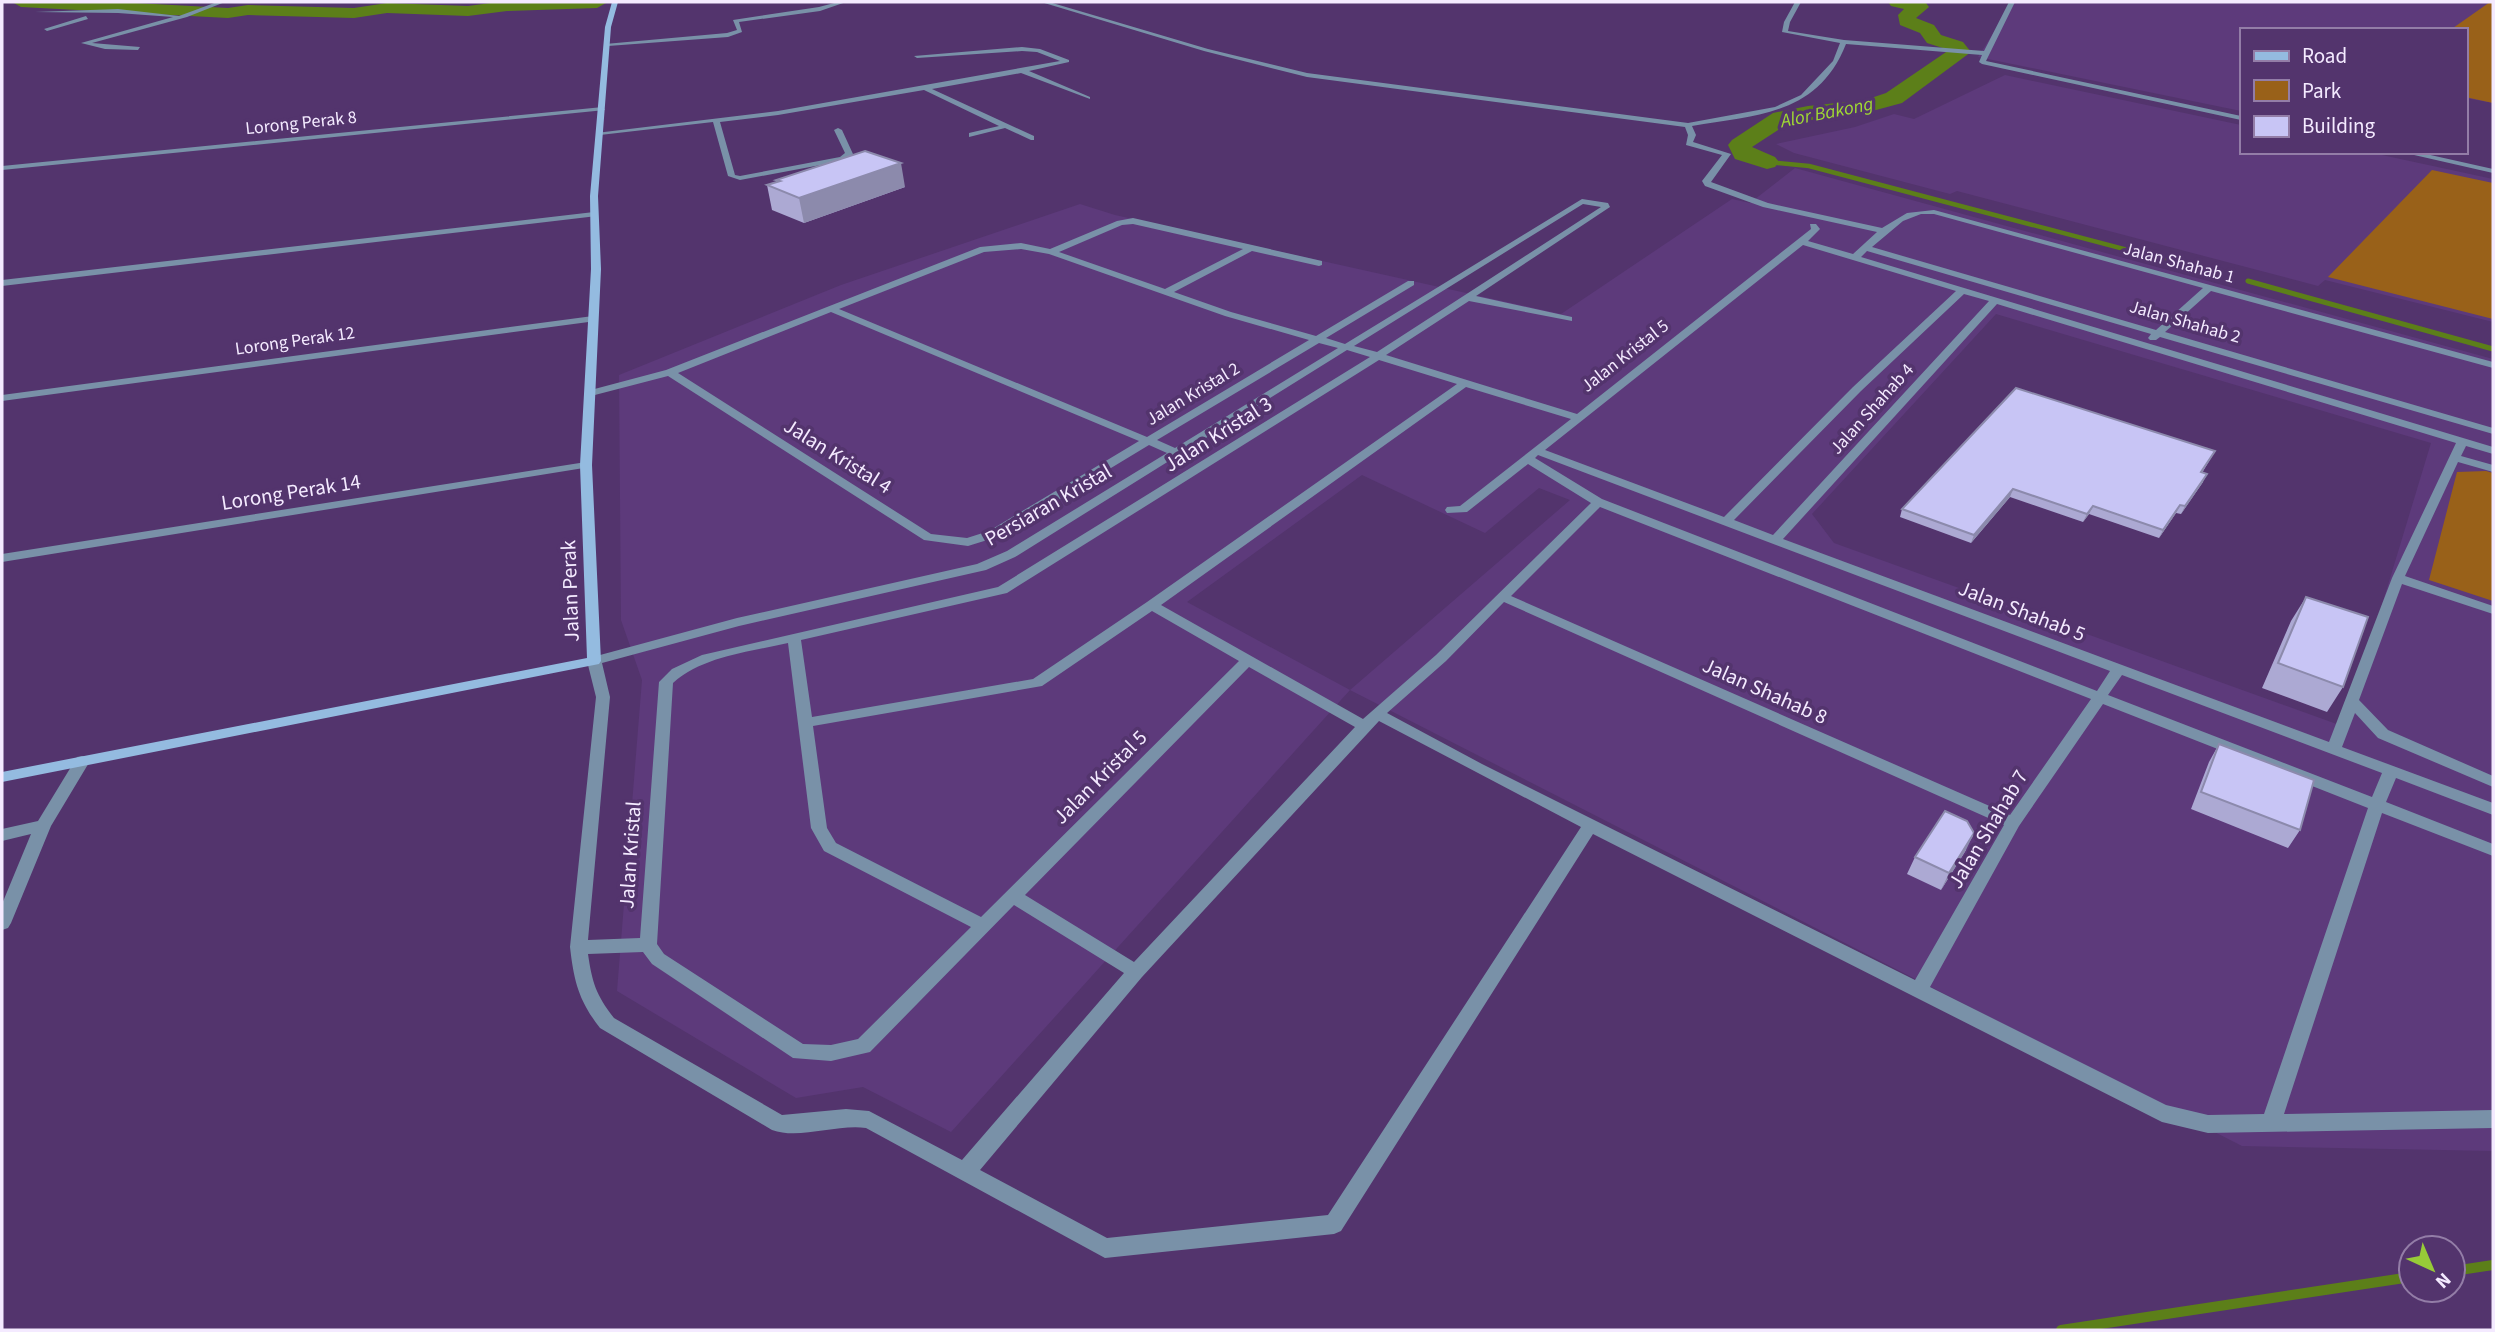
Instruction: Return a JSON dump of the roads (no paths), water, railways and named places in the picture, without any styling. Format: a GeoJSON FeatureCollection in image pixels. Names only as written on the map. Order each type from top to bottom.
{"type":"FeatureCollection","features":[{"type":"Feature","properties":{"kind":"street"},"geometry":{"type":"LineString","coordinates":[[138,47],[105,47],[84,43],[185,16],[222,2]]}},
{"type":"Feature","properties":{"kind":"street","name":"Jalan Perak"},"geometry":{"type":"LineString","coordinates":[[2,777],[594,661],[586,465],[596,269],[594,214],[608,27],[615,2]]}},
{"type":"Feature","properties":{"kind":"street"},"geometry":{"type":"LineString","coordinates":[[735,22],[820,9],[843,2]]}},
{"type":"Feature","properties":{"kind":"street"},"geometry":{"type":"LineString","coordinates":[[1044,2],[1206,50],[1307,75],[1688,125],[1777,109],[1802,96],[1836,62],[1844,42]]}},
{"type":"Feature","properties":{"kind":"street"},"geometry":{"type":"LineString","coordinates":[[1798,2],[1784,28],[1787,34],[1844,42],[1985,53]]}},
{"type":"Feature","properties":{"kind":"street"},"geometry":{"type":"LineString","coordinates":[[2012,2],[1982,62],[2240,118]]}},
{"type":"Feature","properties":{"kind":"street"},"geometry":{"type":"LineString","coordinates":[[47,29],[136,5]]}},
{"type":"Feature","properties":{"kind":"street"},"geometry":{"type":"LineString","coordinates":[[38,12],[118,11],[185,16]]}},
{"type":"Feature","properties":{"kind":"street"},"geometry":{"type":"LineString","coordinates":[[608,44],[728,35],[740,31],[728,12]]}},
{"type":"Feature","properties":{"kind":"street"},"geometry":{"type":"LineString","coordinates":[[600,133],[716,121],[925,88],[1067,61],[1030,49],[917,56]]}},
{"type":"Feature","properties":{"kind":"street"},"geometry":{"type":"LineString","coordinates":[[1022,71],[1088,98]]}},
{"type":"Feature","properties":{"kind":"street"},"geometry":{"type":"LineString","coordinates":[[925,88],[1031,138]]}},
{"type":"Feature","properties":{"kind":"street","name":"Lorong Perak 8"},"geometry":{"type":"LineString","coordinates":[[2,168],[603,108]]}},
{"type":"Feature","properties":{"kind":"street"},"geometry":{"type":"LineString","coordinates":[[716,121],[732,176],[740,178],[842,159],[849,154],[838,130]]}},
{"type":"Feature","properties":{"kind":"street"},"geometry":{"type":"LineString","coordinates":[[1688,125],[1692,135],[1689,144],[1727,154],[1706,181],[1708,184],[1766,205],[1883,231]]}},
{"type":"Feature","properties":{"kind":"street"},"geometry":{"type":"LineString","coordinates":[[972,135],[1006,126]]}},
{"type":"Feature","properties":{"kind":"street"},"geometry":{"type":"LineString","coordinates":[[2414,154],[2493,171]]}},
{"type":"Feature","properties":{"kind":"street","name":"Persiaran Kristal"},"geometry":{"type":"LineString","coordinates":[[594,661],[737,622],[981,567],[1011,554],[1582,201],[1606,205],[1466,297]]}},
{"type":"Feature","properties":{"kind":"street","name":"Jalan Shahab 1"},"geometry":{"type":"LineString","coordinates":[[1855,257],[1883,231],[1909,213],[1934,212],[2493,365]]}},
{"type":"Feature","properties":{"kind":"street"},"geometry":{"type":"LineString","coordinates":[[2,283],[594,214]]}},
{"type":"Feature","properties":{"kind":"street"},"geometry":{"type":"LineString","coordinates":[[1051,251],[1127,221],[1319,263]]}},
{"type":"Feature","properties":{"kind":"street","name":"Jalan Kristal 5"},"geometry":{"type":"LineString","coordinates":[[1451,510],[1463,509],[1532,455],[1803,242],[1816,229],[1813,226]]}},
{"type":"Feature","properties":{"kind":"street"},"geometry":{"type":"LineString","coordinates":[[1803,242],[1959,293]]}},
{"type":"Feature","properties":{"kind":"street"},"geometry":{"type":"LineString","coordinates":[[590,393],[670,372],[983,249],[1021,246],[1051,251],[1228,314],[1378,356],[1577,418]]}},
{"type":"Feature","properties":{"kind":"street","name":"Jalan Shahab 2"},"geometry":{"type":"LineString","coordinates":[[1866,248],[2493,431]]}},
{"type":"Feature","properties":{"kind":"street"},"geometry":{"type":"LineString","coordinates":[[1166,292],[1249,249]]}},
{"type":"Feature","properties":{"kind":"street"},"geometry":{"type":"LineString","coordinates":[[1832,252],[1863,267],[1994,301],[2493,451]]}},
{"type":"Feature","properties":{"kind":"street","name":"Jalan Kristal 2"},"geometry":{"type":"LineString","coordinates":[[993,534],[1411,283]]}},
{"type":"Feature","properties":{"kind":"street"},"geometry":{"type":"LineString","coordinates":[[2144,346],[2210,287]]}},
{"type":"Feature","properties":{"kind":"street"},"geometry":{"type":"LineString","coordinates":[[1725,522],[1857,389],[1959,293]]}},
{"type":"Feature","properties":{"kind":"street"},"geometry":{"type":"LineString","coordinates":[[1466,297],[1569,319]]}},
{"type":"Feature","properties":{"kind":"street","name":"Jalan Kristal 3"},"geometry":{"type":"LineString","coordinates":[[986,595],[1002,590],[1378,356],[1466,297]]}},
{"type":"Feature","properties":{"kind":"street","name":"Jalan Shahab 4"},"geometry":{"type":"LineString","coordinates":[[1775,540],[1994,301]]}},
{"type":"Feature","properties":{"kind":"street"},"geometry":{"type":"LineString","coordinates":[[829,308],[1177,453]]}},
{"type":"Feature","properties":{"kind":"street","name":"Lorong Perak 12"},"geometry":{"type":"LineString","coordinates":[[2,398],[593,319]]}},
{"type":"Feature","properties":{"kind":"street","name":"Jalan Kristal 4"},"geometry":{"type":"LineString","coordinates":[[670,372],[928,537],[968,541],[993,534]]}},
{"type":"Feature","properties":{"kind":"street"},"geometry":{"type":"LineString","coordinates":[[804,723],[1037,682],[1152,605],[1465,383]]}},
{"type":"Feature","properties":{"kind":"street"},"geometry":{"type":"LineString","coordinates":[[2334,749],[2398,578],[2462,442]]}},
{"type":"Feature","properties":{"kind":"street"},"geometry":{"type":"LineString","coordinates":[[1532,455],[1598,502],[2493,850]]}},
{"type":"Feature","properties":{"kind":"street","name":"Jalan Shahab 5"},"geometry":{"type":"LineString","coordinates":[[1532,455],[1775,540],[2493,809]]}},
{"type":"Feature","properties":{"kind":"street"},"geometry":{"type":"LineString","coordinates":[[2454,457],[2493,468]]}},
{"type":"Feature","properties":{"kind":"street","name":"Lorong Perak 14"},"geometry":{"type":"LineString","coordinates":[[2,558],[586,465]]}},
{"type":"Feature","properties":{"kind":"street"},"geometry":{"type":"LineString","coordinates":[[1590,826],[1334,1224],[1105,1248],[966,1171],[1136,972],[1371,720],[1441,658],[1598,502]]}},
{"type":"Feature","properties":{"kind":"street"},"geometry":{"type":"LineString","coordinates":[[981,567],[1002,590]]}},
{"type":"Feature","properties":{"kind":"street"},"geometry":{"type":"LineString","coordinates":[[2398,578],[2493,610]]}},
{"type":"Feature","properties":{"kind":"street","name":"Jalan Kristal"},"geometry":{"type":"LineString","coordinates":[[648,945],[666,682],[677,672],[702,659],[986,595]]}},
{"type":"Feature","properties":{"kind":"street","name":"Jalan Shahab 8"},"geometry":{"type":"LineString","coordinates":[[1501,596],[2013,823]]}},
{"type":"Feature","properties":{"kind":"street"},"geometry":{"type":"LineString","coordinates":[[1152,605],[1249,659],[1590,826],[2162,1113],[2208,1124],[2493,1119]]}},
{"type":"Feature","properties":{"kind":"street"},"geometry":{"type":"LineString","coordinates":[[579,947],[648,945],[658,959],[800,1052],[831,1053],[863,1046],[982,925],[830,847],[819,828],[794,638]]}},
{"type":"Feature","properties":{"kind":"street","name":"Jalan Kristal 5"},"geometry":{"type":"LineString","coordinates":[[982,925],[1249,659]]}},
{"type":"Feature","properties":{"kind":"street","name":"Jalan Kristal"},"geometry":{"type":"LineString","coordinates":[[594,661],[603,697],[579,947],[583,981],[589,1002],[607,1023],[779,1124],[796,1125],[855,1117],[869,1120],[966,1171]]}},
{"type":"Feature","properties":{"kind":"street","name":"Jalan Shahab 7"},"geometry":{"type":"LineString","coordinates":[[1919,990],[2013,823],[2119,669]]}},
{"type":"Feature","properties":{"kind":"street"},"geometry":{"type":"LineString","coordinates":[[2352,701],[2383,734],[2493,782]]}},
{"type":"Feature","properties":{"kind":"street"},"geometry":{"type":"LineString","coordinates":[[2,923],[43,826],[82,761]]}},
{"type":"Feature","properties":{"kind":"street"},"geometry":{"type":"LineString","coordinates":[[2271,1122],[2377,805],[2391,771]]}},
{"type":"Feature","properties":{"kind":"street"},"geometry":{"type":"LineString","coordinates":[[2,835],[43,826]]}},
{"type":"Feature","properties":{"kind":"street"},"geometry":{"type":"LineString","coordinates":[[1012,895],[1136,972]]}},
{"type":"Feature","properties":{"kind":"waterway"},"geometry":{"type":"LineString","coordinates":[[21,2],[228,13],[248,10],[354,13],[387,8],[468,11],[507,6],[597,3]]}},
{"type":"Feature","properties":{"kind":"waterway","name":"Alor Bakong"},"geometry":{"type":"LineString","coordinates":[[1767,162],[1743,154],[1740,145],[1770,123],[1794,114],[1865,107],[1894,98],[1961,52],[1956,46],[1934,39],[1927,29],[1907,21],[1907,15],[1920,7],[1897,2]]}},
{"type":"Feature","properties":{"kind":"waterway"},"geometry":{"type":"LineString","coordinates":[[1767,162],[1809,166],[2177,263]]}},
{"type":"Feature","properties":{"kind":"waterway"},"geometry":{"type":"LineString","coordinates":[[2170,261],[2212,272]]}},
{"type":"Feature","properties":{"kind":"waterway"},"geometry":{"type":"LineString","coordinates":[[2248,281],[2493,349]]}},
{"type":"Feature","properties":{"kind":"waterway"},"geometry":{"type":"LineString","coordinates":[[2467,1269],[2493,1265]]}},
{"type":"Feature","properties":{"kind":"waterway"},"geometry":{"type":"LineString","coordinates":[[2061,1330],[2397,1279]]}}]}
